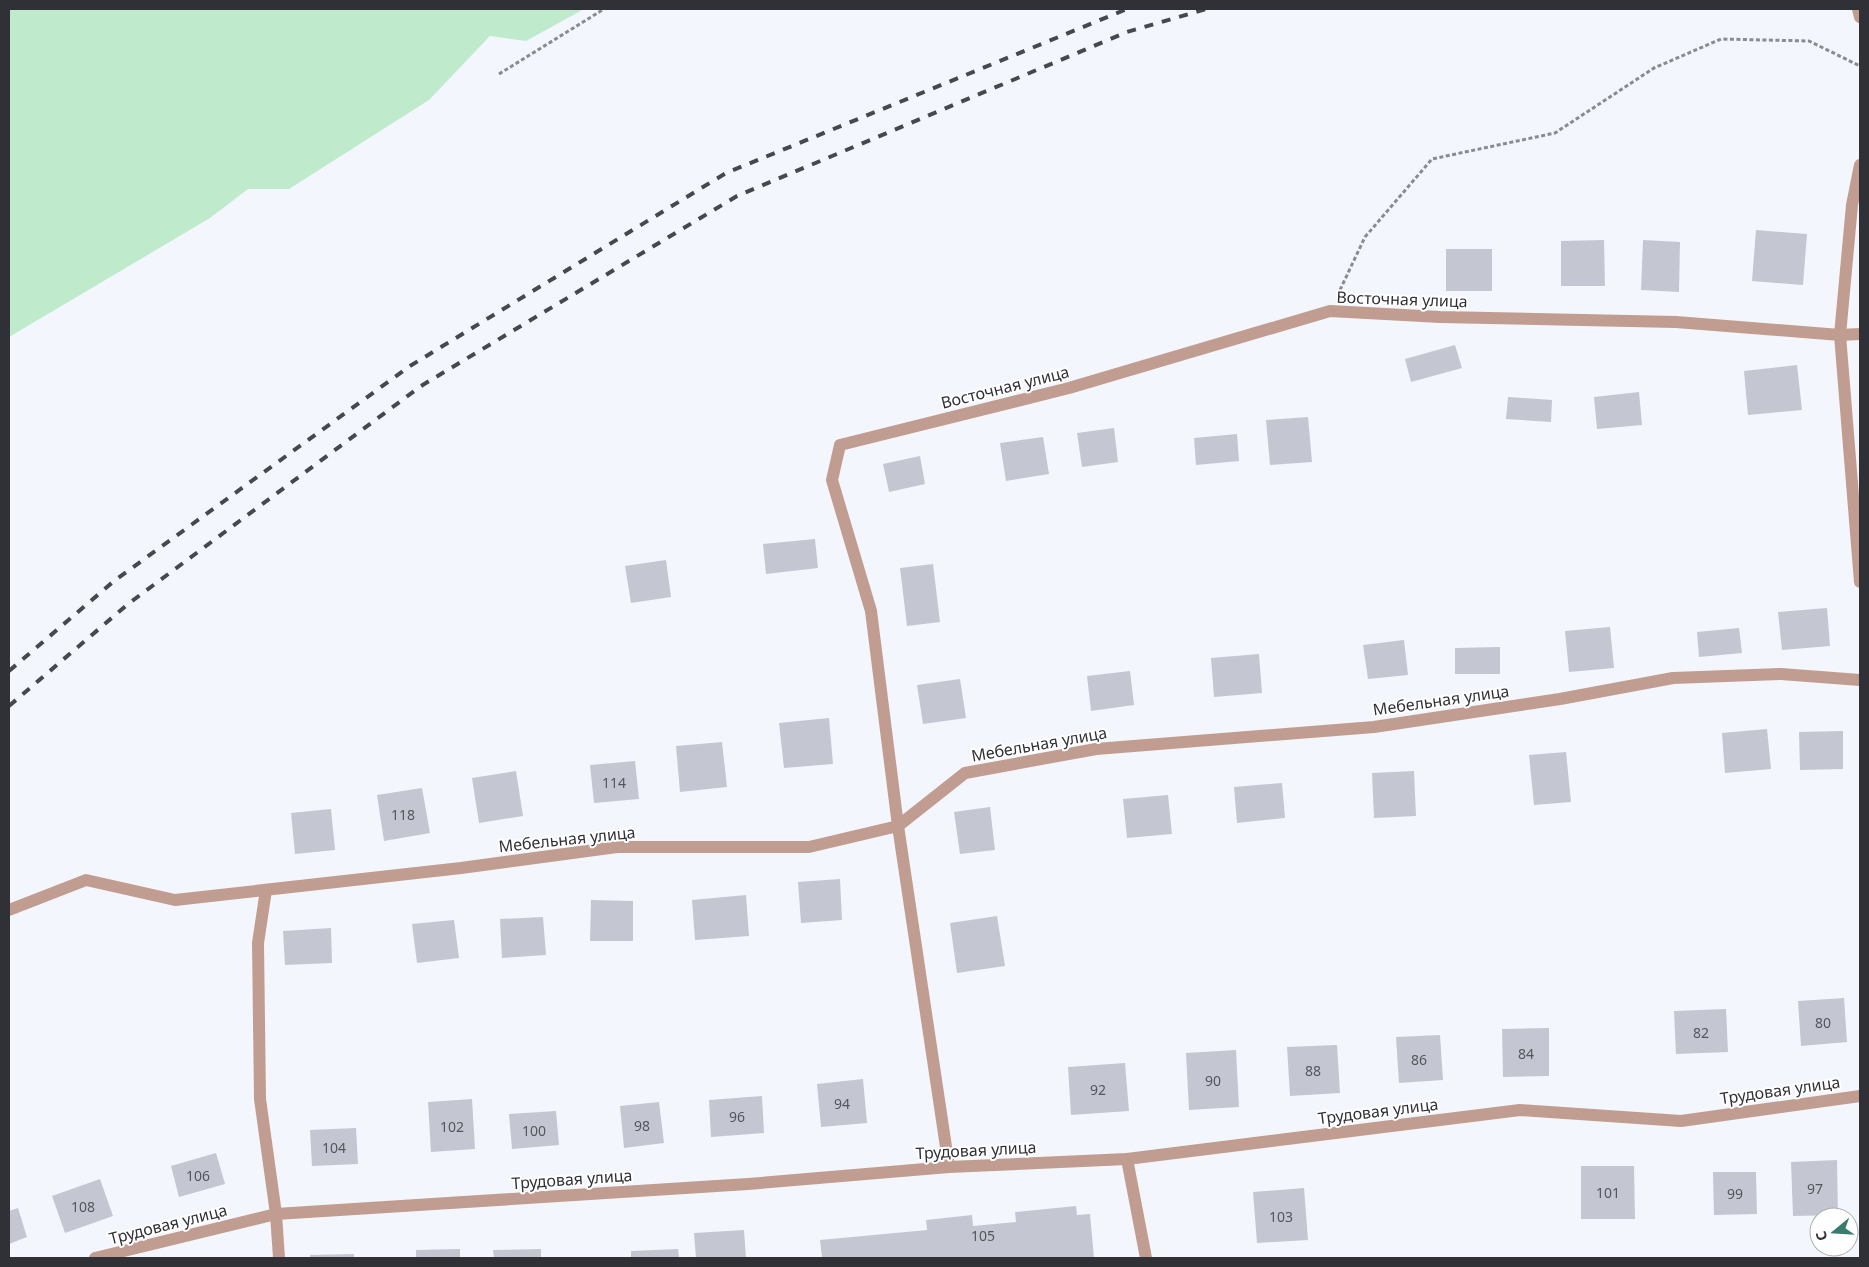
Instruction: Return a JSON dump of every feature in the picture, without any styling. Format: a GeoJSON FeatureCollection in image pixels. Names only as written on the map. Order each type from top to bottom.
{"type":"FeatureCollection","features":[{"type":"Feature","properties":{"kind":"street"},"geometry":{"type":"LineString","coordinates":[[1858,9],[1860,17]]}},
{"type":"Feature","properties":{"kind":"street"},"geometry":{"type":"LineString","coordinates":[[1860,165],[1852,205],[1840,335],[1860,582]]}},
{"type":"Feature","properties":{"kind":"street","name":"Восточная улица"},"geometry":{"type":"LineString","coordinates":[[898,826],[871,611],[832,480],[840,445],[1069,388],[1330,311],[1440,317],[1676,322],[1840,335],[1860,334]]}},
{"type":"Feature","properties":{"kind":"street","name":"Мебельная улица"},"geometry":{"type":"LineString","coordinates":[[9,910],[86,880],[175,900],[461,868],[617,847],[809,846],[898,826],[965,773],[1096,748],[1374,727],[1560,699],[1673,678],[1781,674],[1860,680]]}},
{"type":"Feature","properties":{"kind":"street"},"geometry":{"type":"LineString","coordinates":[[898,826],[949,1167]]}},
{"type":"Feature","properties":{"kind":"street"},"geometry":{"type":"LineString","coordinates":[[266,890],[258,943],[260,1099],[276,1214],[278,1258]]}},
{"type":"Feature","properties":{"kind":"street","name":"Трудовая улица"},"geometry":{"type":"LineString","coordinates":[[95,1258],[276,1214],[748,1184],[949,1167],[1127,1159],[1520,1110],[1681,1121],[1860,1096]]}},
{"type":"Feature","properties":{"kind":"street"},"geometry":{"type":"LineString","coordinates":[[1127,1159],[1146,1258]]}},
{"type":"Feature","properties":{"kind":"path"},"geometry":{"type":"LineString","coordinates":[[499,74],[604,9]]}},
{"type":"Feature","properties":{"kind":"path"},"geometry":{"type":"LineString","coordinates":[[1330,311],[1365,237],[1432,159],[1555,133],[1654,68],[1721,38],[1809,41],[1860,66]]}},
{"type":"Feature","properties":{"kind":"green space"},"geometry":{"type":"Polygon","coordinates":[[[9,9],[584,9],[526,41],[490,36],[429,100],[289,189],[248,189],[210,218],[9,337],[9,9]]]}},
{"type":"Feature","properties":{"kind":"building"},"geometry":{"type":"Polygon","coordinates":[[[1756,230],[1807,234],[1803,285],[1752,281],[1756,230]]]}},
{"type":"Feature","properties":{"kind":"building"},"geometry":{"type":"Polygon","coordinates":[[[1604,240],[1605,286],[1561,286],[1561,241],[1604,240]]]}},
{"type":"Feature","properties":{"kind":"building"},"geometry":{"type":"Polygon","coordinates":[[[1643,240],[1680,242],[1679,292],[1641,290],[1643,240]]]}},
{"type":"Feature","properties":{"kind":"building"},"geometry":{"type":"Polygon","coordinates":[[[1446,249],[1492,249],[1492,291],[1446,291],[1446,249]]]}},
{"type":"Feature","properties":{"kind":"building"},"geometry":{"type":"Polygon","coordinates":[[[1455,345],[1462,368],[1411,382],[1405,359],[1455,345]]]}},
{"type":"Feature","properties":{"kind":"building"},"geometry":{"type":"Polygon","coordinates":[[[1797,365],[1802,410],[1748,415],[1744,371],[1797,365]]]}},
{"type":"Feature","properties":{"kind":"building"},"geometry":{"type":"Polygon","coordinates":[[[1639,392],[1642,425],[1597,429],[1594,397],[1639,392]]]}},
{"type":"Feature","properties":{"kind":"building"},"geometry":{"type":"Polygon","coordinates":[[[1508,397],[1552,400],[1551,422],[1506,419],[1508,397]]]}},
{"type":"Feature","properties":{"kind":"building"},"geometry":{"type":"Polygon","coordinates":[[[1308,417],[1312,462],[1270,465],[1266,420],[1308,417]]]}},
{"type":"Feature","properties":{"kind":"building"},"geometry":{"type":"Polygon","coordinates":[[[1114,428],[1118,462],[1082,467],[1077,433],[1114,428]]]}},
{"type":"Feature","properties":{"kind":"building"},"geometry":{"type":"Polygon","coordinates":[[[1237,434],[1239,461],[1196,465],[1194,438],[1237,434]]]}},
{"type":"Feature","properties":{"kind":"building"},"geometry":{"type":"Polygon","coordinates":[[[1043,437],[1049,474],[1006,481],[1000,443],[1043,437]]]}},
{"type":"Feature","properties":{"kind":"building"},"geometry":{"type":"Polygon","coordinates":[[[920,456],[925,484],[889,492],[883,464],[920,456]]]}},
{"type":"Feature","properties":{"kind":"building"},"geometry":{"type":"Polygon","coordinates":[[[815,539],[818,568],[766,574],[763,544],[815,539]]]}},
{"type":"Feature","properties":{"kind":"building"},"geometry":{"type":"Polygon","coordinates":[[[666,560],[671,597],[631,603],[625,566],[666,560]]]}},
{"type":"Feature","properties":{"kind":"building"},"geometry":{"type":"Polygon","coordinates":[[[933,564],[940,622],[907,626],[900,568],[933,564]]]}},
{"type":"Feature","properties":{"kind":"building"},"geometry":{"type":"Polygon","coordinates":[[[1827,608],[1830,646],[1782,650],[1778,612],[1827,608]]]}},
{"type":"Feature","properties":{"kind":"building"},"geometry":{"type":"Polygon","coordinates":[[[1610,627],[1614,668],[1569,672],[1565,631],[1610,627]]]}},
{"type":"Feature","properties":{"kind":"building"},"geometry":{"type":"Polygon","coordinates":[[[1739,628],[1742,653],[1699,657],[1697,632],[1739,628]]]}},
{"type":"Feature","properties":{"kind":"building"},"geometry":{"type":"Polygon","coordinates":[[[1404,640],[1408,675],[1368,679],[1363,645],[1404,640]]]}},
{"type":"Feature","properties":{"kind":"building"},"geometry":{"type":"Polygon","coordinates":[[[1500,647],[1500,674],[1455,674],[1455,648],[1500,647]]]}},
{"type":"Feature","properties":{"kind":"building"},"geometry":{"type":"Polygon","coordinates":[[[1259,654],[1262,693],[1214,697],[1211,658],[1259,654]]]}},
{"type":"Feature","properties":{"kind":"building"},"geometry":{"type":"Polygon","coordinates":[[[1130,671],[1134,705],[1091,711],[1087,676],[1130,671]]]}},
{"type":"Feature","properties":{"kind":"building"},"geometry":{"type":"Polygon","coordinates":[[[960,679],[966,718],[923,724],[917,685],[960,679]]]}},
{"type":"Feature","properties":{"kind":"building"},"geometry":{"type":"Polygon","coordinates":[[[829,718],[833,764],[784,768],[779,723],[829,718]]]}},
{"type":"Feature","properties":{"kind":"building"},"geometry":{"type":"Polygon","coordinates":[[[1767,729],[1771,769],[1725,773],[1722,733],[1767,729]]]}},
{"type":"Feature","properties":{"kind":"building"},"geometry":{"type":"Polygon","coordinates":[[[1843,731],[1843,769],[1800,770],[1799,732],[1843,731]]]}},
{"type":"Feature","properties":{"kind":"building"},"geometry":{"type":"Polygon","coordinates":[[[722,742],[727,787],[680,792],[676,746],[722,742]]]}},
{"type":"Feature","properties":{"kind":"building"},"geometry":{"type":"Polygon","coordinates":[[[1566,752],[1571,802],[1534,805],[1529,755],[1566,752]]]}},
{"type":"Feature","properties":{"kind":"building"},"geometry":{"type":"Polygon","coordinates":[[[635,761],[639,799],[594,803],[590,765],[635,761]]]}},
{"type":"Feature","properties":{"kind":"building"},"geometry":{"type":"Polygon","coordinates":[[[516,771],[523,816],[479,823],[472,778],[516,771]]]}},
{"type":"Feature","properties":{"kind":"building"},"geometry":{"type":"Polygon","coordinates":[[[1414,771],[1416,816],[1374,818],[1372,773],[1414,771]]]}},
{"type":"Feature","properties":{"kind":"building"},"geometry":{"type":"Polygon","coordinates":[[[1282,783],[1285,818],[1237,823],[1234,787],[1282,783]]]}},
{"type":"Feature","properties":{"kind":"building"},"geometry":{"type":"Polygon","coordinates":[[[422,788],[430,833],[384,841],[377,795],[422,788]]]}},
{"type":"Feature","properties":{"kind":"building"},"geometry":{"type":"Polygon","coordinates":[[[1168,795],[1172,834],[1127,838],[1123,799],[1168,795]]]}},
{"type":"Feature","properties":{"kind":"building"},"geometry":{"type":"Polygon","coordinates":[[[990,807],[995,850],[960,854],[954,812],[990,807]]]}},
{"type":"Feature","properties":{"kind":"building"},"geometry":{"type":"Polygon","coordinates":[[[331,809],[335,850],[295,854],[291,813],[331,809]]]}},
{"type":"Feature","properties":{"kind":"building"},"geometry":{"type":"Polygon","coordinates":[[[840,879],[842,920],[801,923],[798,882],[840,879]]]}},
{"type":"Feature","properties":{"kind":"building"},"geometry":{"type":"Polygon","coordinates":[[[746,895],[749,936],[695,940],[692,900],[746,895]]]}},
{"type":"Feature","properties":{"kind":"building"},"geometry":{"type":"Polygon","coordinates":[[[591,900],[633,901],[633,941],[590,941],[591,900]]]}},
{"type":"Feature","properties":{"kind":"building"},"geometry":{"type":"Polygon","coordinates":[[[997,916],[1005,966],[957,973],[950,923],[997,916]]]}},
{"type":"Feature","properties":{"kind":"building"},"geometry":{"type":"Polygon","coordinates":[[[543,917],[546,955],[502,958],[500,919],[543,917]]]}},
{"type":"Feature","properties":{"kind":"building"},"geometry":{"type":"Polygon","coordinates":[[[454,920],[459,958],[417,963],[412,924],[454,920]]]}},
{"type":"Feature","properties":{"kind":"building"},"geometry":{"type":"Polygon","coordinates":[[[331,928],[332,963],[285,965],[283,931],[331,928]]]}},
{"type":"Feature","properties":{"kind":"building"},"geometry":{"type":"Polygon","coordinates":[[[1844,998],[1847,1042],[1801,1046],[1798,1001],[1844,998]]]}},
{"type":"Feature","properties":{"kind":"building"},"geometry":{"type":"Polygon","coordinates":[[[1726,1009],[1728,1052],[1676,1054],[1674,1011],[1726,1009]]]}},
{"type":"Feature","properties":{"kind":"building"},"geometry":{"type":"Polygon","coordinates":[[[1549,1028],[1549,1076],[1503,1077],[1502,1029],[1549,1028]]]}},
{"type":"Feature","properties":{"kind":"building"},"geometry":{"type":"Polygon","coordinates":[[[1440,1035],[1443,1080],[1399,1083],[1396,1037],[1440,1035]]]}},
{"type":"Feature","properties":{"kind":"building"},"geometry":{"type":"Polygon","coordinates":[[[1337,1045],[1340,1093],[1290,1096],[1287,1047],[1337,1045]]]}},
{"type":"Feature","properties":{"kind":"building"},"geometry":{"type":"Polygon","coordinates":[[[1236,1050],[1239,1107],[1189,1110],[1186,1053],[1236,1050]]]}},
{"type":"Feature","properties":{"kind":"building"},"geometry":{"type":"Polygon","coordinates":[[[1125,1063],[1129,1111],[1071,1115],[1068,1067],[1125,1063]]]}},
{"type":"Feature","properties":{"kind":"building"},"geometry":{"type":"Polygon","coordinates":[[[863,1079],[867,1123],[821,1127],[817,1084],[863,1079]]]}},
{"type":"Feature","properties":{"kind":"building"},"geometry":{"type":"Polygon","coordinates":[[[762,1096],[764,1133],[711,1137],[709,1100],[762,1096]]]}},
{"type":"Feature","properties":{"kind":"building"},"geometry":{"type":"Polygon","coordinates":[[[472,1099],[475,1149],[431,1152],[428,1102],[472,1099]]]}},
{"type":"Feature","properties":{"kind":"building"},"geometry":{"type":"Polygon","coordinates":[[[659,1102],[664,1143],[624,1148],[620,1106],[659,1102]]]}},
{"type":"Feature","properties":{"kind":"building"},"geometry":{"type":"Polygon","coordinates":[[[556,1111],[559,1145],[512,1149],[509,1114],[556,1111]]]}},
{"type":"Feature","properties":{"kind":"building"},"geometry":{"type":"Polygon","coordinates":[[[356,1128],[358,1164],[312,1166],[310,1130],[356,1128]]]}},
{"type":"Feature","properties":{"kind":"building"},"geometry":{"type":"Polygon","coordinates":[[[216,1153],[225,1184],[179,1197],[171,1166],[216,1153]]]}},
{"type":"Feature","properties":{"kind":"building"},"geometry":{"type":"Polygon","coordinates":[[[1837,1160],[1838,1207],[1809,1207],[1809,1216],[1793,1216],[1791,1162],[1837,1160]]]}},
{"type":"Feature","properties":{"kind":"building"},"geometry":{"type":"Polygon","coordinates":[[[1581,1166],[1634,1166],[1635,1219],[1581,1219],[1581,1166]]]}},
{"type":"Feature","properties":{"kind":"building"},"geometry":{"type":"Polygon","coordinates":[[[1713,1172],[1756,1172],[1757,1214],[1714,1215],[1713,1172]]]}},
{"type":"Feature","properties":{"kind":"building"},"geometry":{"type":"Polygon","coordinates":[[[100,1179],[113,1216],[65,1233],[52,1196],[100,1179]]]}},
{"type":"Feature","properties":{"kind":"building"},"geometry":{"type":"Polygon","coordinates":[[[1304,1188],[1308,1240],[1257,1243],[1253,1192],[1304,1188]]]}},
{"type":"Feature","properties":{"kind":"building"},"geometry":{"type":"Polygon","coordinates":[[[1076,1206],[1077,1215],[1090,1214],[1094,1258],[822,1258],[820,1240],[927,1230],[926,1220],[972,1215],[973,1226],[1016,1222],[1015,1212],[1076,1206]]]}},
{"type":"Feature","properties":{"kind":"building"},"geometry":{"type":"Polygon","coordinates":[[[18,1208],[27,1237],[9,1244],[9,1211],[18,1208]]]}},
{"type":"Feature","properties":{"kind":"building"},"geometry":{"type":"Polygon","coordinates":[[[744,1230],[746,1258],[696,1258],[694,1233],[744,1230]]]}},
{"type":"Feature","properties":{"kind":"building"},"geometry":{"type":"Polygon","coordinates":[[[460,1249],[460,1258],[416,1258],[416,1250],[460,1249]]]}},
{"type":"Feature","properties":{"kind":"building"},"geometry":{"type":"Polygon","coordinates":[[[541,1249],[541,1258],[494,1258],[493,1250],[541,1249]]]}},
{"type":"Feature","properties":{"kind":"building"},"geometry":{"type":"Polygon","coordinates":[[[678,1249],[679,1258],[631,1258],[631,1251],[678,1249]]]}},
{"type":"Feature","properties":{"kind":"building"},"geometry":{"type":"Polygon","coordinates":[[[354,1254],[354,1258],[310,1258],[310,1255],[354,1254]]]}},
{"type":"Feature","properties":{"kind":"railway"},"geometry":{"type":"LineString","coordinates":[[9,671],[114,581],[410,366],[726,173],[1127,9]]}},
{"type":"Feature","properties":{"kind":"railway"},"geometry":{"type":"LineString","coordinates":[[9,706],[128,604],[421,386],[737,196],[1127,32],[1206,9]]}}]}
